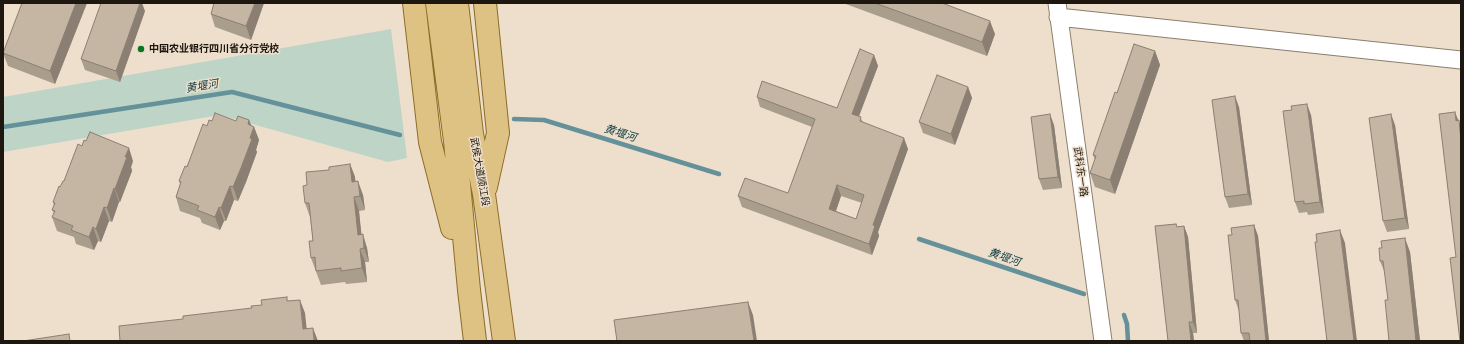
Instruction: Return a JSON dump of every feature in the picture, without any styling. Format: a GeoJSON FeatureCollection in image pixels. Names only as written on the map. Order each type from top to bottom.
{"type":"FeatureCollection","features":[{"type":"Feature","properties":{"kind":"main road"},"geometry":{"type":"LineString","coordinates":[[414,3],[430,142],[468,290]]}},
{"type":"Feature","properties":{"kind":"main road","name":"武侯大道顺江段"},"geometry":{"type":"LineString","coordinates":[[437,3],[455,141],[468,290],[476,341]]}},
{"type":"Feature","properties":{"kind":"main road","name":"武侯大道顺江段"},"geometry":{"type":"LineString","coordinates":[[457,3],[472,134],[484,194],[504,341]]}},
{"type":"Feature","properties":{"kind":"main road"},"geometry":{"type":"LineString","coordinates":[[484,194],[498,133],[486,3]]}},
{"type":"Feature","properties":{"kind":"street"},"geometry":{"type":"LineString","coordinates":[[1058,10],[1461,60]]}},
{"type":"Feature","properties":{"kind":"street","name":"武科东一路"},"geometry":{"type":"LineString","coordinates":[[1058,10],[1103,341]]}},
{"type":"Feature","properties":{"kind":"green space"},"geometry":{"type":"Polygon","coordinates":[[[391,29],[407,158],[388,162],[220,115],[3,152],[3,97],[391,29]]]}},
{"type":"Feature","properties":{"kind":"building"},"geometry":{"type":"Polygon","coordinates":[[[22,3],[76,3],[50,71],[3,53],[22,3]]]}},
{"type":"Feature","properties":{"kind":"building"},"geometry":{"type":"Polygon","coordinates":[[[101,3],[140,3],[116,71],[81,59],[101,3]]]}},
{"type":"Feature","properties":{"kind":"building"},"geometry":{"type":"Polygon","coordinates":[[[214,3],[255,3],[246,26],[211,14],[214,3]]]}},
{"type":"Feature","properties":{"kind":"building"},"geometry":{"type":"Polygon","coordinates":[[[875,3],[942,3],[990,21],[982,42],[875,3]]]}},
{"type":"Feature","properties":{"kind":"building"},"geometry":{"type":"Polygon","coordinates":[[[1134,44],[1155,51],[1110,180],[1090,173],[1096,156],[1093,155],[1134,44]]]}},
{"type":"Feature","properties":{"kind":"building"},"geometry":{"type":"Polygon","coordinates":[[[860,49],[874,55],[852,114],[861,117],[860,121],[904,138],[873,225],[875,226],[869,244],[738,196],[745,178],[788,193],[815,119],[757,97],[762,81],[837,108],[860,49]],[[837,185],[829,209],[856,219],[864,195],[837,185]]]}},
{"type":"Feature","properties":{"kind":"building"},"geometry":{"type":"Polygon","coordinates":[[[937,75],[968,87],[951,134],[919,122],[937,75]]]}},
{"type":"Feature","properties":{"kind":"building"},"geometry":{"type":"Polygon","coordinates":[[[1235,96],[1248,194],[1225,197],[1212,100],[1235,96]]]}},
{"type":"Feature","properties":{"kind":"building"},"geometry":{"type":"Polygon","coordinates":[[[1307,104],[1320,202],[1304,204],[1304,201],[1295,202],[1283,111],[1292,110],[1291,106],[1307,104]]]}},
{"type":"Feature","properties":{"kind":"building"},"geometry":{"type":"Polygon","coordinates":[[[1455,112],[1456,121],[1459,120],[1461,141],[1461,341],[1450,258],[1456,257],[1439,114],[1455,112]]]}},
{"type":"Feature","properties":{"kind":"building"},"geometry":{"type":"Polygon","coordinates":[[[215,113],[236,121],[238,116],[249,120],[248,124],[254,127],[250,138],[252,139],[233,187],[230,186],[221,208],[219,207],[215,217],[197,210],[199,206],[176,197],[181,182],[179,181],[185,166],[187,167],[203,124],[207,126],[209,120],[212,121],[215,113]]]}},
{"type":"Feature","properties":{"kind":"building"},"geometry":{"type":"Polygon","coordinates":[[[1050,114],[1058,177],[1039,179],[1031,117],[1050,114]]]}},
{"type":"Feature","properties":{"kind":"building"},"geometry":{"type":"Polygon","coordinates":[[[1391,114],[1405,218],[1383,221],[1369,118],[1391,114]]]}},
{"type":"Feature","properties":{"kind":"building"},"geometry":{"type":"Polygon","coordinates":[[[90,132],[129,148],[125,157],[127,157],[107,208],[104,207],[96,229],[93,227],[89,237],[71,230],[73,226],[52,217],[55,211],[52,210],[55,203],[53,202],[59,186],[60,187],[64,181],[78,144],[82,146],[84,140],[86,141],[90,132]]]}},
{"type":"Feature","properties":{"kind":"building"},"geometry":{"type":"Polygon","coordinates":[[[350,164],[352,182],[358,181],[360,196],[354,197],[358,235],[363,234],[364,248],[360,249],[362,268],[341,271],[341,268],[316,271],[315,257],[311,258],[309,241],[313,241],[309,203],[305,203],[303,186],[307,185],[306,172],[329,170],[329,167],[350,164]]]}},
{"type":"Feature","properties":{"kind":"building"},"geometry":{"type":"Polygon","coordinates":[[[1176,224],[1177,227],[1184,226],[1193,322],[1189,322],[1191,341],[1168,341],[1155,226],[1176,224]]]}},
{"type":"Feature","properties":{"kind":"building"},"geometry":{"type":"Polygon","coordinates":[[[1254,225],[1266,341],[1250,341],[1249,333],[1241,333],[1238,300],[1235,300],[1228,235],[1232,235],[1231,228],[1254,225]]]}},
{"type":"Feature","properties":{"kind":"building"},"geometry":{"type":"Polygon","coordinates":[[[1340,230],[1354,341],[1327,341],[1315,242],[1317,242],[1316,234],[1340,230]]]}},
{"type":"Feature","properties":{"kind":"building"},"geometry":{"type":"Polygon","coordinates":[[[1405,238],[1416,341],[1389,341],[1385,300],[1388,300],[1383,261],[1380,261],[1379,248],[1382,248],[1381,241],[1405,238]]]}},
{"type":"Feature","properties":{"kind":"building"},"geometry":{"type":"Polygon","coordinates":[[[287,297],[287,301],[300,300],[303,329],[313,328],[314,341],[120,341],[119,326],[183,319],[183,316],[252,308],[251,306],[262,305],[261,300],[287,297]]]}},
{"type":"Feature","properties":{"kind":"building"},"geometry":{"type":"Polygon","coordinates":[[[748,302],[754,341],[617,341],[614,320],[748,302]]]}},
{"type":"Feature","properties":{"kind":"building"},"geometry":{"type":"Polygon","coordinates":[[[69,334],[70,341],[23,341],[69,334]]]}},
{"type":"Feature","properties":{"kind":"waterway","name":"黄堰河"},"geometry":{"type":"LineString","coordinates":[[3,127],[232,92],[400,135]]}},
{"type":"Feature","properties":{"kind":"waterway","name":"黄堰河"},"geometry":{"type":"LineString","coordinates":[[514,119],[544,120],[719,174]]}},
{"type":"Feature","properties":{"kind":"waterway","name":"黄堰河"},"geometry":{"type":"LineString","coordinates":[[919,239],[1084,294]]}},
{"type":"Feature","properties":{"kind":"waterway","name":"黄堰河"},"geometry":{"type":"LineString","coordinates":[[1124,315],[1127,324],[1128,341]]}},
{"type":"Feature","properties":{"kind":"place","name":"中国农业银行四川省分行党校"},"geometry":{"type":"Point","coordinates":[141,49]}}]}
